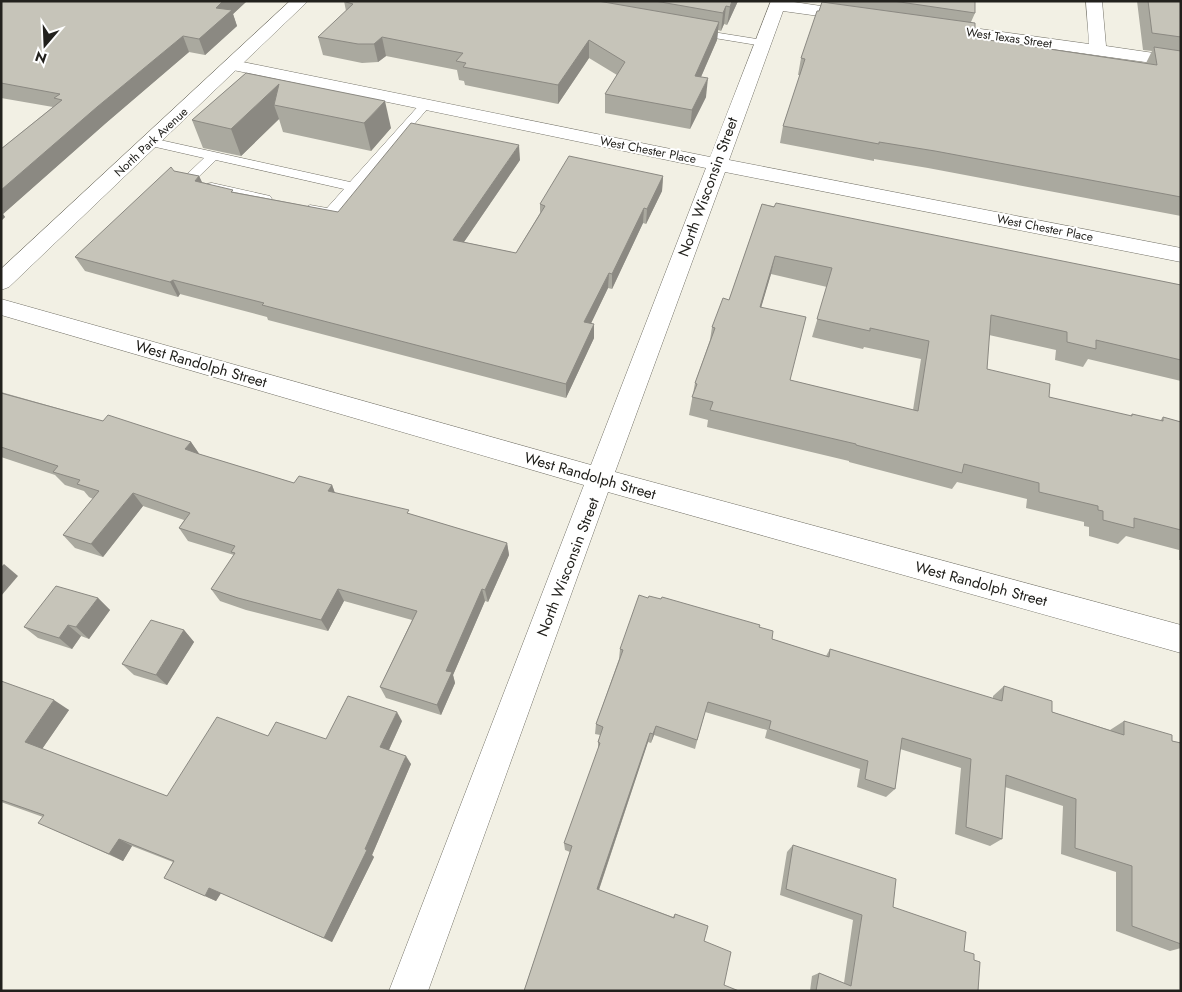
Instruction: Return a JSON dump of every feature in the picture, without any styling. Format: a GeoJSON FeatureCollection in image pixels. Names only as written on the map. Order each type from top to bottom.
{"type":"FeatureCollection","features":[{"type":"Feature","properties":{"kind":"street","name":"North Park Avenue"},"geometry":{"type":"LineString","coordinates":[[1,282],[300,1]]}},
{"type":"Feature","properties":{"kind":"street"},"geometry":{"type":"LineString","coordinates":[[1094,1],[1098,50]]}},
{"type":"Feature","properties":{"kind":"street"},"geometry":{"type":"LineString","coordinates":[[778,3],[871,18]]}},
{"type":"Feature","properties":{"kind":"street","name":"North Wisconsin Street"},"geometry":{"type":"LineString","coordinates":[[408,991],[601,479],[716,164],[778,3]]}},
{"type":"Feature","properties":{"kind":"street","name":"West Texas Street"},"geometry":{"type":"LineString","coordinates":[[920,25],[1181,62]]}},
{"type":"Feature","properties":{"kind":"street","name":"West Chester Place"},"geometry":{"type":"LineString","coordinates":[[233,65],[716,164],[1181,255]]}},
{"type":"Feature","properties":{"kind":"street","name":"West Randolph Street"},"geometry":{"type":"LineString","coordinates":[[1,307],[601,479],[1181,639]]}},
{"type":"Feature","properties":{"kind":"lane"},"geometry":{"type":"LineString","coordinates":[[680,30],[763,43]]}},
{"type":"Feature","properties":{"kind":"lane"},"geometry":{"type":"LineString","coordinates":[[301,207],[330,214],[425,105]]}},
{"type":"Feature","properties":{"kind":"lane"},"geometry":{"type":"LineString","coordinates":[[151,142],[353,187]]}},
{"type":"Feature","properties":{"kind":"lane"},"geometry":{"type":"LineString","coordinates":[[213,156],[186,181],[282,203]]}},
{"type":"Feature","properties":{"kind":"building"},"geometry":{"type":"Polygon","coordinates":[[[1,1],[223,1],[216,8],[232,10],[199,39],[183,36],[1,190],[1,149],[62,100],[54,98],[60,94],[1,83],[1,1]]]}},
{"type":"Feature","properties":{"kind":"building"},"geometry":{"type":"Polygon","coordinates":[[[347,1],[598,1],[719,22],[695,76],[708,78],[692,110],[605,94],[625,62],[589,40],[558,85],[463,67],[466,63],[456,61],[463,53],[382,37],[374,44],[358,44],[318,37],[353,4],[347,1]]]}},
{"type":"Feature","properties":{"kind":"building"},"geometry":{"type":"Polygon","coordinates":[[[655,1],[732,1],[730,7],[726,6],[723,13],[655,1]]]}},
{"type":"Feature","properties":{"kind":"building"},"geometry":{"type":"Polygon","coordinates":[[[893,1],[975,1],[975,13],[893,1]]]}},
{"type":"Feature","properties":{"kind":"building"},"geometry":{"type":"Polygon","coordinates":[[[1148,1],[1181,1],[1181,37],[1152,33],[1148,1]]]}},
{"type":"Feature","properties":{"kind":"building"},"geometry":{"type":"Polygon","coordinates":[[[822,2],[975,23],[975,38],[1157,65],[1154,47],[1181,51],[1181,197],[935,151],[879,142],[879,144],[783,126],[805,59],[801,58],[817,11],[819,11],[822,2]]]}},
{"type":"Feature","properties":{"kind":"building"},"geometry":{"type":"Polygon","coordinates":[[[246,73],[385,101],[364,123],[274,105],[279,84],[231,129],[192,120],[246,73]]]}},
{"type":"Feature","properties":{"kind":"building"},"geometry":{"type":"Polygon","coordinates":[[[411,123],[519,145],[453,240],[516,253],[545,206],[540,204],[569,156],[663,176],[647,209],[644,208],[612,274],[609,273],[584,322],[594,324],[566,384],[262,305],[264,303],[173,280],[170,282],[75,257],[171,167],[174,171],[199,176],[195,181],[233,190],[231,192],[338,212],[411,123]]]}},
{"type":"Feature","properties":{"kind":"building"},"geometry":{"type":"Polygon","coordinates":[[[776,203],[1181,285],[1181,360],[1096,340],[1096,349],[1067,342],[1067,332],[991,315],[987,369],[1050,384],[1049,397],[1132,416],[1132,414],[1163,421],[1163,417],[1181,422],[1181,530],[1134,518],[1134,528],[1103,520],[1103,511],[1098,510],[1098,506],[1039,492],[1039,483],[964,464],[962,473],[856,444],[710,410],[713,402],[692,397],[697,384],[695,383],[715,328],[712,327],[723,298],[729,300],[762,204],[774,207],[776,203]],[[775,256],[760,307],[806,317],[790,380],[918,411],[929,341],[870,328],[870,331],[817,319],[832,268],[775,256]]]}},
{"type":"Feature","properties":{"kind":"building"},"geometry":{"type":"Polygon","coordinates":[[[1,393],[103,421],[108,415],[191,442],[185,449],[199,454],[294,483],[299,476],[332,485],[328,491],[409,510],[407,513],[507,543],[485,590],[482,589],[446,671],[452,672],[437,705],[380,687],[417,611],[338,589],[321,620],[211,589],[235,553],[231,552],[235,546],[179,528],[190,513],[133,493],[91,544],[63,535],[99,491],[77,484],[80,480],[53,472],[58,466],[1,447],[1,393]]]}},
{"type":"Feature","properties":{"kind":"building"},"geometry":{"type":"Polygon","coordinates":[[[56,586],[98,598],[76,627],[68,625],[59,638],[24,627],[56,586]]]}},
{"type":"Feature","properties":{"kind":"building"},"geometry":{"type":"Polygon","coordinates":[[[639,595],[648,598],[649,596],[661,599],[662,597],[760,625],[759,627],[773,631],[772,639],[829,657],[830,649],[1002,701],[1004,686],[1052,701],[1052,712],[1124,735],[1124,721],[1172,735],[1172,741],[1181,743],[1181,944],[1132,926],[1132,866],[1075,848],[1076,799],[1006,775],[1002,839],[966,827],[971,759],[902,738],[895,789],[865,779],[868,761],[769,729],[771,721],[708,702],[697,740],[656,726],[653,734],[650,733],[597,889],[674,918],[675,914],[708,926],[704,941],[731,952],[724,985],[739,991],[524,991],[572,846],[564,843],[600,743],[598,742],[603,727],[596,724],[623,650],[620,649],[639,595]]]}},
{"type":"Feature","properties":{"kind":"building"},"geometry":{"type":"Polygon","coordinates":[[[151,620],[184,630],[156,675],[122,664],[151,620]]]}},
{"type":"Feature","properties":{"kind":"building"},"geometry":{"type":"Polygon","coordinates":[[[1,681],[54,700],[25,742],[167,796],[217,717],[268,736],[276,722],[326,739],[348,696],[397,712],[380,747],[406,756],[365,849],[367,850],[324,938],[209,888],[205,896],[164,878],[174,861],[119,839],[109,854],[38,823],[44,815],[1,800],[1,681]]]}},
{"type":"Feature","properties":{"kind":"building"},"geometry":{"type":"Polygon","coordinates":[[[793,845],[896,879],[893,907],[966,932],[964,951],[974,954],[974,960],[980,962],[978,991],[816,991],[819,973],[851,986],[862,915],[786,889],[793,845]]]}}]}
